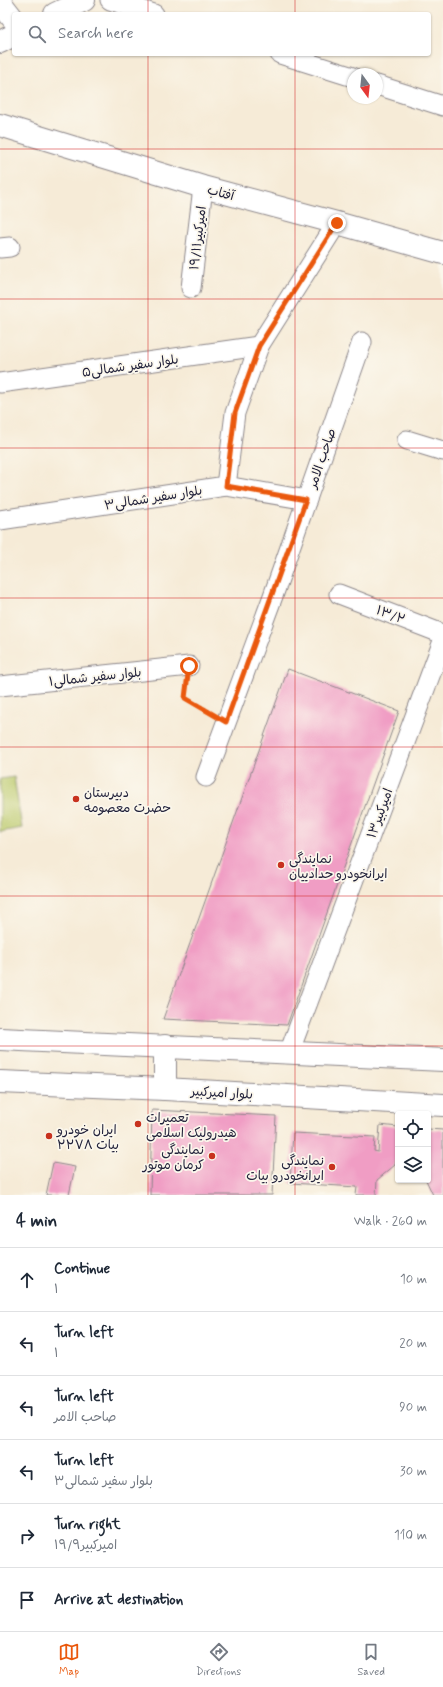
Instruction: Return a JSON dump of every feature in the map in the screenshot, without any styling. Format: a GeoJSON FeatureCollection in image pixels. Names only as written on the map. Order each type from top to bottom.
{"type":"FeatureCollection","features":[{"type":"Feature","properties":{"kind":"main road"},"geometry":{"type":"LineString","coordinates":[[60,12],[84,0]]}},
{"type":"Feature","properties":{"kind":"main road"},"geometry":{"type":"LineString","coordinates":[[0,2],[12,17]]}},
{"type":"Feature","properties":{"kind":"main road"},"geometry":{"type":"LineString","coordinates":[[0,42],[12,36]]}},
{"type":"Feature","properties":{"kind":"main road","name":"آفتاب"},"geometry":{"type":"LineString","coordinates":[[0,125],[203,187],[443,253]]}},
{"type":"Feature","properties":{"kind":"main road"},"geometry":{"type":"LineString","coordinates":[[0,1039],[443,1060]]}},
{"type":"Feature","properties":{"kind":"main road"},"geometry":{"type":"LineString","coordinates":[[165,1046],[165,1089]]}},
{"type":"Feature","properties":{"kind":"main road","name":"بلوار امیرکبیر"},"geometry":{"type":"LineString","coordinates":[[0,1082],[165,1089],[443,1105]]}},
{"type":"Feature","properties":{"kind":"street"},"geometry":{"type":"LineString","coordinates":[[110,0],[148,12]]}},
{"type":"Feature","properties":{"kind":"street"},"geometry":{"type":"LineString","coordinates":[[286,56],[347,75]]}},
{"type":"Feature","properties":{"kind":"street"},"geometry":{"type":"LineString","coordinates":[[383,87],[443,106]]}},
{"type":"Feature","properties":{"kind":"street","name":"امیرکبیر۱۹/۱۱"},"geometry":{"type":"LineString","coordinates":[[191,288],[203,187]]}},
{"type":"Feature","properties":{"kind":"street"},"geometry":{"type":"LineString","coordinates":[[226,486],[235,413],[259,346],[337,223]]}},
{"type":"Feature","properties":{"kind":"street","name":"صاحب الامر"},"geometry":{"type":"LineString","coordinates":[[206,777],[362,342]]}},
{"type":"Feature","properties":{"kind":"street","name":"بلوار سفیر شمالی۵"},"geometry":{"type":"LineString","coordinates":[[0,383],[259,346]]}},
{"type":"Feature","properties":{"kind":"street"},"geometry":{"type":"LineString","coordinates":[[407,440],[443,451]]}},
{"type":"Feature","properties":{"kind":"street","name":"بلوار سفیر شمالی۳"},"geometry":{"type":"LineString","coordinates":[[0,520],[226,486],[306,500]]}},
{"type":"Feature","properties":{"kind":"street","name":"۱۳/۲"},"geometry":{"type":"LineString","coordinates":[[339,594],[443,634]]}},
{"type":"Feature","properties":{"kind":"street","name":"امیرکبیر۱۳"},"geometry":{"type":"LineString","coordinates":[[289,1053],[443,641]]}},
{"type":"Feature","properties":{"kind":"street","name":"بلوار سفیر شمالی۱"},"geometry":{"type":"LineString","coordinates":[[0,686],[189,666]]}},
{"type":"Feature","properties":{"kind":"path"},"geometry":{"type":"LineString","coordinates":[[189,666],[185,698],[226,722]]}},
{"type":"Feature","properties":{"kind":"green space"},"geometry":{"type":"Polygon","coordinates":[[[14,777],[22,828],[0,832],[0,779],[14,777]]]}},
{"type":"Feature","properties":{"kind":"building","name":"نمایندگی ایرانخودرو حدادییان"},"geometry":{"type":"Polygon","coordinates":[[[288,669],[399,711],[287,1025],[163,1019],[288,669]]]}},
{"type":"Feature","properties":{"kind":"building","name":"نمایندگی کرمان موتور"},"geometry":{"type":"Polygon","coordinates":[[[152,1110],[276,1116],[272,1195],[150,1195],[152,1110]]]}},
{"type":"Feature","properties":{"kind":"building","name":"نمایندگی ایرانخودرو بیات"},"geometry":{"type":"Polygon","coordinates":[[[380,1125],[395,1127],[395,1165],[377,1180],[376,1195],[356,1195],[357,1187],[290,1183],[293,1133],[375,1137],[374,1151],[378,1152],[380,1125]]]}},
{"type":"Feature","properties":{"kind":"building"},"geometry":{"type":"Polygon","coordinates":[[[431,1129],[443,1130],[443,1195],[433,1195],[427,1183],[431,1183],[431,1129]]]}},
{"type":"Feature","properties":{"kind":"building"},"geometry":{"type":"Polygon","coordinates":[[[53,1163],[75,1167],[69,1195],[46,1195],[53,1163]]]}},
{"type":"Feature","properties":{"kind":"place","name":"دبیرستان حضرت معصومه"},"geometry":{"type":"Point","coordinates":[76,799]}},
{"type":"Feature","properties":{"kind":"place","name":"نمایندگی ایرانخودرو حدادییان"},"geometry":{"type":"Point","coordinates":[281,865]}},
{"type":"Feature","properties":{"kind":"place","name":"تعمیرات هیدرولیک اسلامی"},"geometry":{"type":"Point","coordinates":[138,1124]}},
{"type":"Feature","properties":{"kind":"place","name":"ايران خودرو بیات ۲۲۷۸"},"geometry":{"type":"Point","coordinates":[49,1136]}},
{"type":"Feature","properties":{"kind":"place","name":"نمایندگی کرمان موتور"},"geometry":{"type":"Point","coordinates":[212,1156]}},
{"type":"Feature","properties":{"kind":"place","name":"نمایندگی ایرانخودرو بیات"},"geometry":{"type":"Point","coordinates":[332,1167]}},
{"type":"Feature","properties":{"kind":"route"},"geometry":{"type":"LineString","coordinates":[[189,666],[185,698],[226,722],[273,596],[306,500],[226,486],[235,413],[259,346],[337,223]]}}]}
